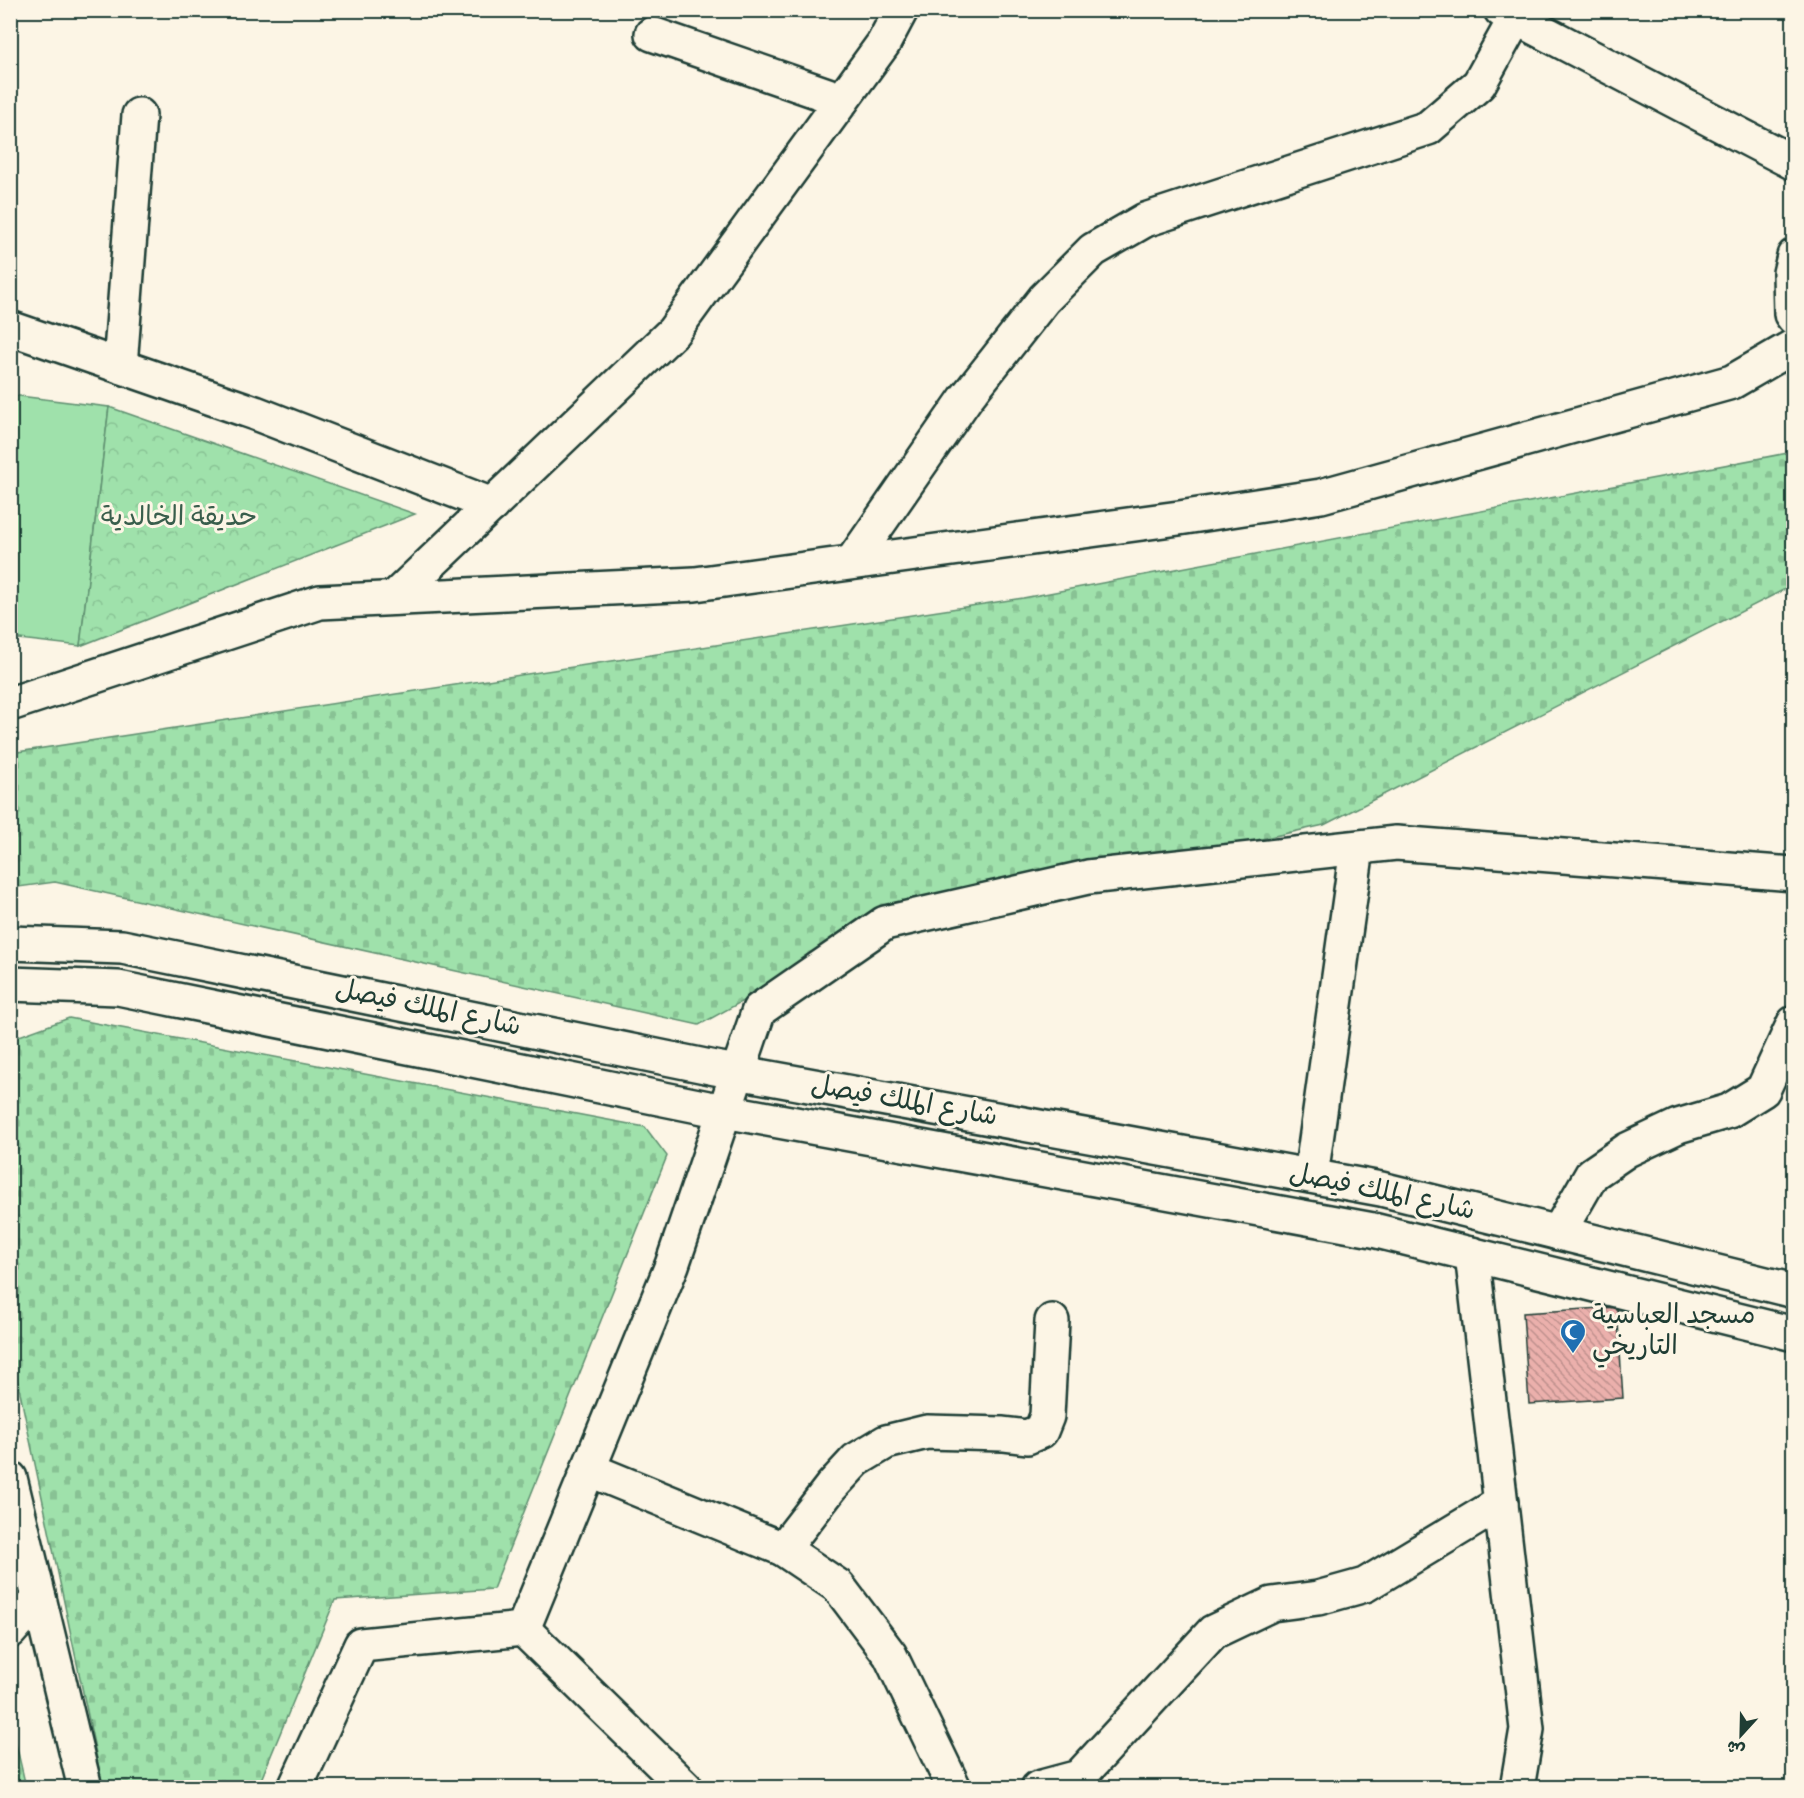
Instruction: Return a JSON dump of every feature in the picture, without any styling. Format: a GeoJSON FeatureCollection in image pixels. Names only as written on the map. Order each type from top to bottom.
{"type":"FeatureCollection","features":[{"type":"Feature","properties":{"kind":"street"},"geometry":{"type":"LineString","coordinates":[[394,598],[673,332],[883,44],[902,10]]}},
{"type":"Feature","properties":{"kind":"street"},"geometry":{"type":"LineString","coordinates":[[852,562],[966,398],[1044,299],[1094,250],[1145,220],[1428,128],[1479,84],[1512,13],[1794,163]]}},
{"type":"Feature","properties":{"kind":"street"},"geometry":{"type":"LineString","coordinates":[[652,34],[842,100]]}},
{"type":"Feature","properties":{"kind":"street"},"geometry":{"type":"LineString","coordinates":[[120,366],[139,115]]}},
{"type":"Feature","properties":{"kind":"street"},"geometry":{"type":"LineString","coordinates":[[1794,256],[1790,273],[1791,314],[1794,318]]}},
{"type":"Feature","properties":{"kind":"street"},"geometry":{"type":"LineString","coordinates":[[10,328],[255,413],[492,505]]}},
{"type":"Feature","properties":{"kind":"street"},"geometry":{"type":"LineString","coordinates":[[10,704],[320,602],[695,584],[1179,518],[1321,496],[1732,382],[1794,346]]}},
{"type":"Feature","properties":{"kind":"street"},"geometry":{"type":"LineString","coordinates":[[523,1629],[672,1265],[759,1010],[885,922],[1088,877],[1396,843],[1794,874]]}},
{"type":"Feature","properties":{"kind":"street"},"geometry":{"type":"LineString","coordinates":[[1311,1176],[1357,848]]}},
{"type":"Feature","properties":{"kind":"street","name":"شارع الملك فيصل"},"geometry":{"type":"LineString","coordinates":[[10,943],[122,947],[738,1072],[1381,1189],[1794,1292]]}},
{"type":"Feature","properties":{"kind":"street"},"geometry":{"type":"LineString","coordinates":[[10,984],[118,988],[724,1111],[1361,1228],[1794,1334]]}},
{"type":"Feature","properties":{"kind":"street"},"geometry":{"type":"LineString","coordinates":[[1558,1233],[1592,1174],[1627,1150],[1678,1126],[1729,1111],[1763,1090],[1794,1023]]}},
{"type":"Feature","properties":{"kind":"street"},"geometry":{"type":"LineString","coordinates":[[1472,1254],[1527,1729],[1517,1788]]}},
{"type":"Feature","properties":{"kind":"street"},"geometry":{"type":"LineString","coordinates":[[783,1549],[837,1480],[856,1460],[886,1442],[927,1432],[1004,1434],[1027,1437],[1041,1431],[1047,1416],[1052,1321]]}},
{"type":"Feature","properties":{"kind":"street"},"geometry":{"type":"LineString","coordinates":[[588,1469],[783,1549],[838,1586],[890,1655],[954,1788]]}},
{"type":"Feature","properties":{"kind":"street"},"geometry":{"type":"LineString","coordinates":[[10,1478],[85,1788]]}},
{"type":"Feature","properties":{"kind":"street"},"geometry":{"type":"LineString","coordinates":[[1038,1788],[1079,1777],[1213,1632],[1272,1604],[1318,1598],[1365,1585],[1501,1503]]}},
{"type":"Feature","properties":{"kind":"street"},"geometry":{"type":"LineString","coordinates":[[10,1631],[39,1598]]}},
{"type":"Feature","properties":{"kind":"street"},"geometry":{"type":"LineString","coordinates":[[295,1788],[360,1645],[523,1629],[686,1788]]}},
{"type":"Feature","properties":{"kind":"green space"},"geometry":{"type":"Polygon","coordinates":[[[11,395],[109,407],[80,646],[11,638],[11,395]]]}},
{"type":"Feature","properties":{"kind":"green space","name":"حديقة الخالدية"},"geometry":{"type":"Polygon","coordinates":[[[109,407],[415,514],[80,646],[109,407]]]}},
{"type":"Feature","properties":{"kind":"green space"},"geometry":{"type":"Polygon","coordinates":[[[1793,452],[1793,585],[1324,825],[885,923],[699,1025],[55,882],[11,888],[11,753],[1023,598],[1793,452]]]}},
{"type":"Feature","properties":{"kind":"green space"},"geometry":{"type":"Polygon","coordinates":[[[69,1018],[645,1127],[667,1156],[493,1589],[335,1600],[258,1787],[103,1787],[11,1350],[11,1039],[69,1018]]]}},
{"type":"Feature","properties":{"kind":"green space"},"geometry":{"type":"Polygon","coordinates":[[[14,1735],[26,1787],[11,1787],[11,1736],[14,1735]]]}},
{"type":"Feature","properties":{"kind":"building","name":"مسجد العباسية التاريخي"},"geometry":{"type":"Polygon","coordinates":[[[1617,1307],[1623,1398],[1529,1404],[1523,1313],[1617,1307]]]}},
{"type":"Feature","properties":{"kind":"place","name":"مسجد العباسية التاريخي"},"geometry":{"type":"Point","coordinates":[1573,1355]}}]}
